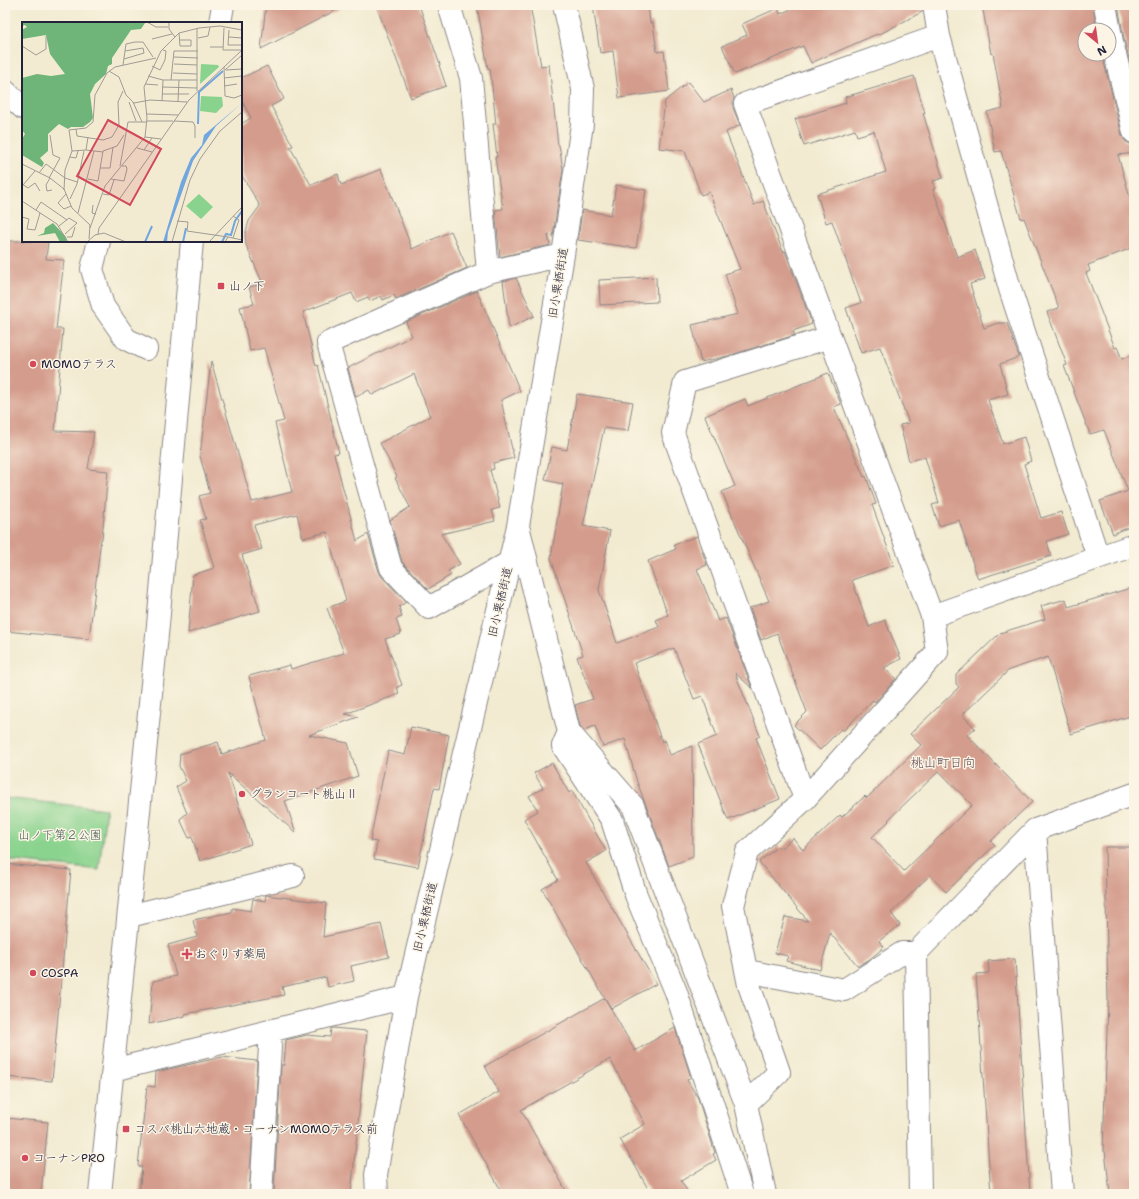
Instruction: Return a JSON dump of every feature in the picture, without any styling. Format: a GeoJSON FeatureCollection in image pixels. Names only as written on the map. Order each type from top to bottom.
{"type":"FeatureCollection","features":[{"type":"Feature","properties":{"kind":"street"},"geometry":{"type":"LineString","coordinates":[[220,22],[223,5]]}},
{"type":"Feature","properties":{"kind":"street"},"geometry":{"type":"LineString","coordinates":[[449,5],[471,78],[488,272]]}},
{"type":"Feature","properties":{"kind":"street","name":"旧小栗栖街道"},"geometry":{"type":"LineString","coordinates":[[377,1194],[376,1175],[406,997],[518,526],[563,255],[582,124],[583,89],[564,5]]}},
{"type":"Feature","properties":{"kind":"street"},"geometry":{"type":"LineString","coordinates":[[934,5],[939,36],[1010,289],[1098,557]]}},
{"type":"Feature","properties":{"kind":"street"},"geometry":{"type":"LineString","coordinates":[[1105,5],[1112,42],[1134,132]]}},
{"type":"Feature","properties":{"kind":"street"},"geometry":{"type":"LineString","coordinates":[[746,1104],[779,1072],[749,985],[733,906],[747,852],[806,799],[937,652],[932,616],[745,104],[939,36]]}},
{"type":"Feature","properties":{"kind":"street"},"geometry":{"type":"LineString","coordinates":[[5,91],[22,107]]}},
{"type":"Feature","properties":{"kind":"street"},"geometry":{"type":"LineString","coordinates":[[100,242],[92,269],[103,306],[126,339],[146,349]]}},
{"type":"Feature","properties":{"kind":"street"},"geometry":{"type":"LineString","coordinates":[[100,1194],[158,625],[192,242]]}},
{"type":"Feature","properties":{"kind":"street"},"geometry":{"type":"LineString","coordinates":[[510,562],[429,608],[391,568],[328,343],[488,272],[563,255]]}},
{"type":"Feature","properties":{"kind":"street"},"geometry":{"type":"LineString","coordinates":[[806,799],[673,433],[685,382],[830,337]]}},
{"type":"Feature","properties":{"kind":"street"},"geometry":{"type":"LineString","coordinates":[[518,526],[569,732],[633,806],[746,1104],[765,1194]]}},
{"type":"Feature","properties":{"kind":"street"},"geometry":{"type":"LineString","coordinates":[[932,616],[1134,545]]}},
{"type":"Feature","properties":{"kind":"street"},"geometry":{"type":"LineString","coordinates":[[569,732],[563,746],[612,820],[636,895],[676,992],[742,1194]]}},
{"type":"Feature","properties":{"kind":"street"},"geometry":{"type":"LineString","coordinates":[[920,1194],[916,953],[1035,830],[1134,794]]}},
{"type":"Feature","properties":{"kind":"street"},"geometry":{"type":"LineString","coordinates":[[1035,830],[1062,1194]]}},
{"type":"Feature","properties":{"kind":"street"},"geometry":{"type":"LineString","coordinates":[[129,916],[293,876]]}},
{"type":"Feature","properties":{"kind":"street"},"geometry":{"type":"LineString","coordinates":[[746,971],[844,990],[902,953],[916,953]]}},
{"type":"Feature","properties":{"kind":"street"},"geometry":{"type":"LineString","coordinates":[[113,1070],[406,997]]}},
{"type":"Feature","properties":{"kind":"street"},"geometry":{"type":"LineString","coordinates":[[262,1194],[271,1031]]}},
{"type":"Feature","properties":{"kind":"green space","name":"山ノ下第２公園"},"geometry":{"type":"Polygon","coordinates":[[[5,798],[106,809],[99,870],[5,860],[5,798]]]}},
{"type":"Feature","properties":{"kind":"building"},"geometry":{"type":"Polygon","coordinates":[[[266,5],[346,5],[261,49],[266,5]]]}},
{"type":"Feature","properties":{"kind":"building"},"geometry":{"type":"Polygon","coordinates":[[[376,5],[419,5],[446,86],[411,98],[376,5]]]}},
{"type":"Feature","properties":{"kind":"building"},"geometry":{"type":"Polygon","coordinates":[[[477,5],[530,5],[541,66],[549,65],[558,145],[563,169],[553,236],[548,235],[550,245],[500,257],[495,210],[503,209],[495,157],[497,157],[493,124],[496,124],[490,68],[488,69],[477,5]]]}},
{"type":"Feature","properties":{"kind":"building"},"geometry":{"type":"Polygon","coordinates":[[[593,5],[648,5],[650,23],[653,23],[657,52],[664,51],[669,91],[619,98],[613,51],[600,53],[593,5]]]}},
{"type":"Feature","properties":{"kind":"building"},"geometry":{"type":"Polygon","coordinates":[[[800,5],[922,5],[922,12],[878,35],[877,34],[811,63],[803,46],[735,74],[722,46],[747,35],[742,24],[778,8],[780,14],[800,5]]]}},
{"type":"Feature","properties":{"kind":"building"},"geometry":{"type":"Polygon","coordinates":[[[982,5],[1093,5],[1096,22],[1077,22],[1077,62],[1104,62],[1122,135],[1125,141],[1130,144],[1134,144],[1134,153],[1118,155],[1134,212],[1134,247],[1088,265],[1090,271],[1086,273],[1115,348],[1117,347],[1122,359],[1134,354],[1134,525],[1113,534],[1100,501],[1128,491],[1104,430],[1090,434],[1064,366],[1067,365],[1047,312],[1059,308],[1024,218],[1021,219],[1001,151],[995,152],[987,112],[1003,108],[993,53],[991,54],[982,5]]]}},
{"type":"Feature","properties":{"kind":"building"},"geometry":{"type":"Polygon","coordinates":[[[1118,5],[1134,5],[1134,79],[1124,39],[1118,5]]]}},
{"type":"Feature","properties":{"kind":"building"},"geometry":{"type":"Polygon","coordinates":[[[267,66],[284,99],[271,106],[293,146],[290,147],[311,185],[338,174],[341,185],[381,169],[412,249],[451,231],[467,268],[396,299],[394,295],[383,300],[381,296],[370,301],[368,297],[356,302],[352,293],[303,312],[316,366],[318,365],[339,453],[334,454],[357,541],[368,534],[379,572],[406,602],[399,607],[402,617],[396,619],[401,634],[385,639],[402,685],[397,687],[399,694],[345,714],[358,717],[309,735],[348,743],[358,776],[285,801],[296,833],[228,773],[251,844],[200,861],[192,837],[189,838],[180,819],[187,813],[176,787],[186,781],[179,766],[180,754],[218,742],[222,754],[266,740],[249,676],[290,665],[291,669],[344,653],[327,608],[346,601],[327,532],[303,538],[297,514],[254,525],[262,549],[242,555],[260,611],[188,633],[193,575],[214,568],[200,520],[206,519],[199,496],[210,493],[200,456],[211,361],[252,502],[292,492],[275,423],[284,421],[264,348],[250,351],[240,307],[254,304],[249,287],[263,284],[246,245],[245,235],[249,221],[260,206],[242,176],[242,123],[251,118],[242,101],[242,78],[267,66]]]}},
{"type":"Feature","properties":{"kind":"building"},"geometry":{"type":"Polygon","coordinates":[[[914,76],[925,113],[923,113],[943,178],[933,181],[935,189],[933,189],[957,257],[975,250],[985,279],[970,284],[984,328],[998,323],[1007,323],[1019,357],[1000,364],[1008,394],[988,400],[1003,444],[1024,437],[1031,461],[1024,464],[1041,518],[1061,512],[1068,534],[1047,541],[1051,556],[978,579],[959,520],[939,526],[932,505],[939,503],[925,457],[909,461],[900,425],[909,423],[880,347],[861,353],[846,308],[861,303],[832,221],[826,223],[817,194],[886,172],[874,131],[857,136],[855,130],[804,146],[795,119],[846,103],[845,97],[914,76]]]}},
{"type":"Feature","properties":{"kind":"building"},"geometry":{"type":"Polygon","coordinates":[[[688,82],[704,102],[731,90],[734,98],[733,108],[740,125],[726,132],[754,205],[763,201],[783,252],[785,251],[812,324],[793,331],[795,335],[728,356],[701,362],[692,325],[738,314],[725,274],[740,269],[709,192],[701,195],[685,151],[659,148],[665,101],[688,82]]]}},
{"type":"Feature","properties":{"kind":"building"},"geometry":{"type":"Polygon","coordinates":[[[616,185],[646,190],[636,248],[578,240],[582,210],[611,215],[616,185]]]}},
{"type":"Feature","properties":{"kind":"building","name":"MOMOテラス"},"geometry":{"type":"Polygon","coordinates":[[[5,241],[48,242],[46,259],[64,260],[56,329],[63,329],[55,431],[94,432],[88,469],[108,471],[102,539],[89,639],[5,631],[5,241]]]}},
{"type":"Feature","properties":{"kind":"building"},"geometry":{"type":"Polygon","coordinates":[[[656,277],[657,302],[600,305],[599,280],[656,277]]]}},
{"type":"Feature","properties":{"kind":"building"},"geometry":{"type":"Polygon","coordinates":[[[516,278],[534,316],[509,328],[503,281],[516,278]]]}},
{"type":"Feature","properties":{"kind":"building"},"geometry":{"type":"Polygon","coordinates":[[[477,291],[520,391],[501,400],[514,458],[493,463],[494,469],[490,470],[500,508],[492,510],[495,521],[441,534],[460,564],[448,571],[451,575],[428,589],[402,562],[390,520],[410,507],[395,478],[397,477],[380,443],[430,416],[414,374],[372,395],[369,390],[356,397],[348,368],[412,336],[406,322],[477,291]]]}},
{"type":"Feature","properties":{"kind":"building"},"geometry":{"type":"Polygon","coordinates":[[[828,373],[841,404],[834,407],[864,477],[866,476],[876,504],[872,505],[894,565],[852,580],[869,627],[885,620],[901,659],[884,668],[896,679],[875,702],[873,700],[843,731],[841,729],[820,750],[794,725],[807,712],[777,633],[761,640],[750,608],[769,601],[722,492],[735,486],[705,416],[745,399],[748,406],[828,373]]]}},
{"type":"Feature","properties":{"kind":"building"},"geometry":{"type":"Polygon","coordinates":[[[577,394],[633,402],[628,431],[604,428],[583,526],[610,531],[599,590],[617,643],[659,627],[656,620],[668,615],[648,561],[676,549],[674,545],[697,536],[707,565],[697,569],[718,621],[726,618],[752,688],[735,673],[760,736],[756,738],[780,799],[728,820],[698,744],[717,736],[702,696],[694,699],[674,648],[634,663],[662,742],[665,740],[670,755],[692,746],[693,857],[669,866],[637,782],[625,739],[603,747],[595,726],[584,730],[580,726],[575,705],[593,699],[577,657],[583,655],[551,558],[563,484],[545,480],[552,447],[567,450],[577,394]]]}},
{"type":"Feature","properties":{"kind":"building"},"geometry":{"type":"Polygon","coordinates":[[[1134,587],[1134,715],[1071,734],[1048,657],[1009,670],[962,715],[975,728],[967,735],[1032,802],[991,841],[995,845],[946,892],[930,875],[891,913],[900,925],[879,941],[884,947],[870,959],[858,966],[830,933],[820,970],[786,961],[788,956],[775,953],[785,917],[808,921],[759,862],[778,846],[780,849],[793,838],[803,850],[840,815],[842,817],[865,796],[867,798],[921,745],[910,734],[959,687],[956,684],[956,675],[1000,633],[1045,619],[1041,606],[1066,599],[1068,607],[1134,587]],[[939,771],[872,837],[904,871],[972,805],[939,771]]]}},
{"type":"Feature","properties":{"kind":"building"},"geometry":{"type":"Polygon","coordinates":[[[411,727],[449,735],[439,789],[434,788],[418,867],[374,859],[377,842],[370,841],[388,751],[405,755],[411,727]]]}},
{"type":"Feature","properties":{"kind":"building"},"geometry":{"type":"Polygon","coordinates":[[[552,763],[569,793],[572,791],[606,851],[586,863],[656,984],[611,1009],[542,889],[558,880],[524,819],[538,811],[529,796],[543,788],[534,773],[552,763]]]}},
{"type":"Feature","properties":{"kind":"building"},"geometry":{"type":"Polygon","coordinates":[[[1105,847],[1134,847],[1134,1194],[1110,1194],[1105,1151],[1103,1151],[1108,1002],[1105,847]]]}},
{"type":"Feature","properties":{"kind":"building","name":"COSPA"},"geometry":{"type":"Polygon","coordinates":[[[5,864],[71,870],[52,1081],[5,1077],[5,864]]]}},
{"type":"Feature","properties":{"kind":"building"},"geometry":{"type":"Polygon","coordinates":[[[266,895],[326,903],[323,937],[381,924],[389,957],[351,966],[354,981],[328,987],[326,977],[282,987],[284,995],[185,1014],[185,1016],[149,1024],[153,981],[176,976],[168,945],[197,937],[193,920],[232,912],[232,908],[251,911],[253,899],[265,901],[266,895]]]}},
{"type":"Feature","properties":{"kind":"building"},"geometry":{"type":"Polygon","coordinates":[[[1015,959],[1030,1194],[991,1194],[976,974],[989,973],[988,961],[1015,959]]]}},
{"type":"Feature","properties":{"kind":"building"},"geometry":{"type":"Polygon","coordinates":[[[605,998],[635,1051],[675,1028],[691,1077],[687,1080],[698,1098],[715,1153],[713,1154],[716,1160],[681,1181],[689,1194],[651,1194],[620,1139],[645,1124],[610,1059],[521,1110],[568,1194],[503,1194],[459,1115],[499,1092],[485,1066],[605,998]]]}},
{"type":"Feature","properties":{"kind":"building"},"geometry":{"type":"Polygon","coordinates":[[[332,1028],[367,1031],[351,1194],[274,1194],[281,1065],[284,1065],[286,1040],[307,1035],[330,1037],[332,1028]]]}},
{"type":"Feature","properties":{"kind":"building"},"geometry":{"type":"Polygon","coordinates":[[[222,1057],[257,1061],[249,1194],[139,1194],[142,1167],[138,1166],[147,1086],[155,1087],[156,1072],[222,1057]]]}},
{"type":"Feature","properties":{"kind":"building","name":"コーナンPRO"},"geometry":{"type":"Polygon","coordinates":[[[5,1118],[48,1122],[41,1194],[5,1194],[5,1118]]]}},
{"type":"Feature","properties":{"kind":"place","name":"山ノ下"},"geometry":{"type":"Point","coordinates":[221,286]}},
{"type":"Feature","properties":{"kind":"place","name":"MOMOテラス"},"geometry":{"type":"Point","coordinates":[33,364]}},
{"type":"Feature","properties":{"kind":"place","name":"グランコート桃山Ⅱ"},"geometry":{"type":"Point","coordinates":[242,794]}},
{"type":"Feature","properties":{"kind":"place","name":"おぐりす薬局"},"geometry":{"type":"Point","coordinates":[187,954]}},
{"type":"Feature","properties":{"kind":"place","name":"COSPA"},"geometry":{"type":"Point","coordinates":[33,973]}},
{"type":"Feature","properties":{"kind":"place","name":"コスパ桃山六地蔵・コーナンMOMOテラス前"},"geometry":{"type":"Point","coordinates":[126,1129]}},
{"type":"Feature","properties":{"kind":"place","name":"コーナンPRO"},"geometry":{"type":"Point","coordinates":[25,1158]}},
{"type":"Feature","properties":{"kind":"district","name":"桃山町日向"},"geometry":{"type":"Point","coordinates":[943,762]}}]}
